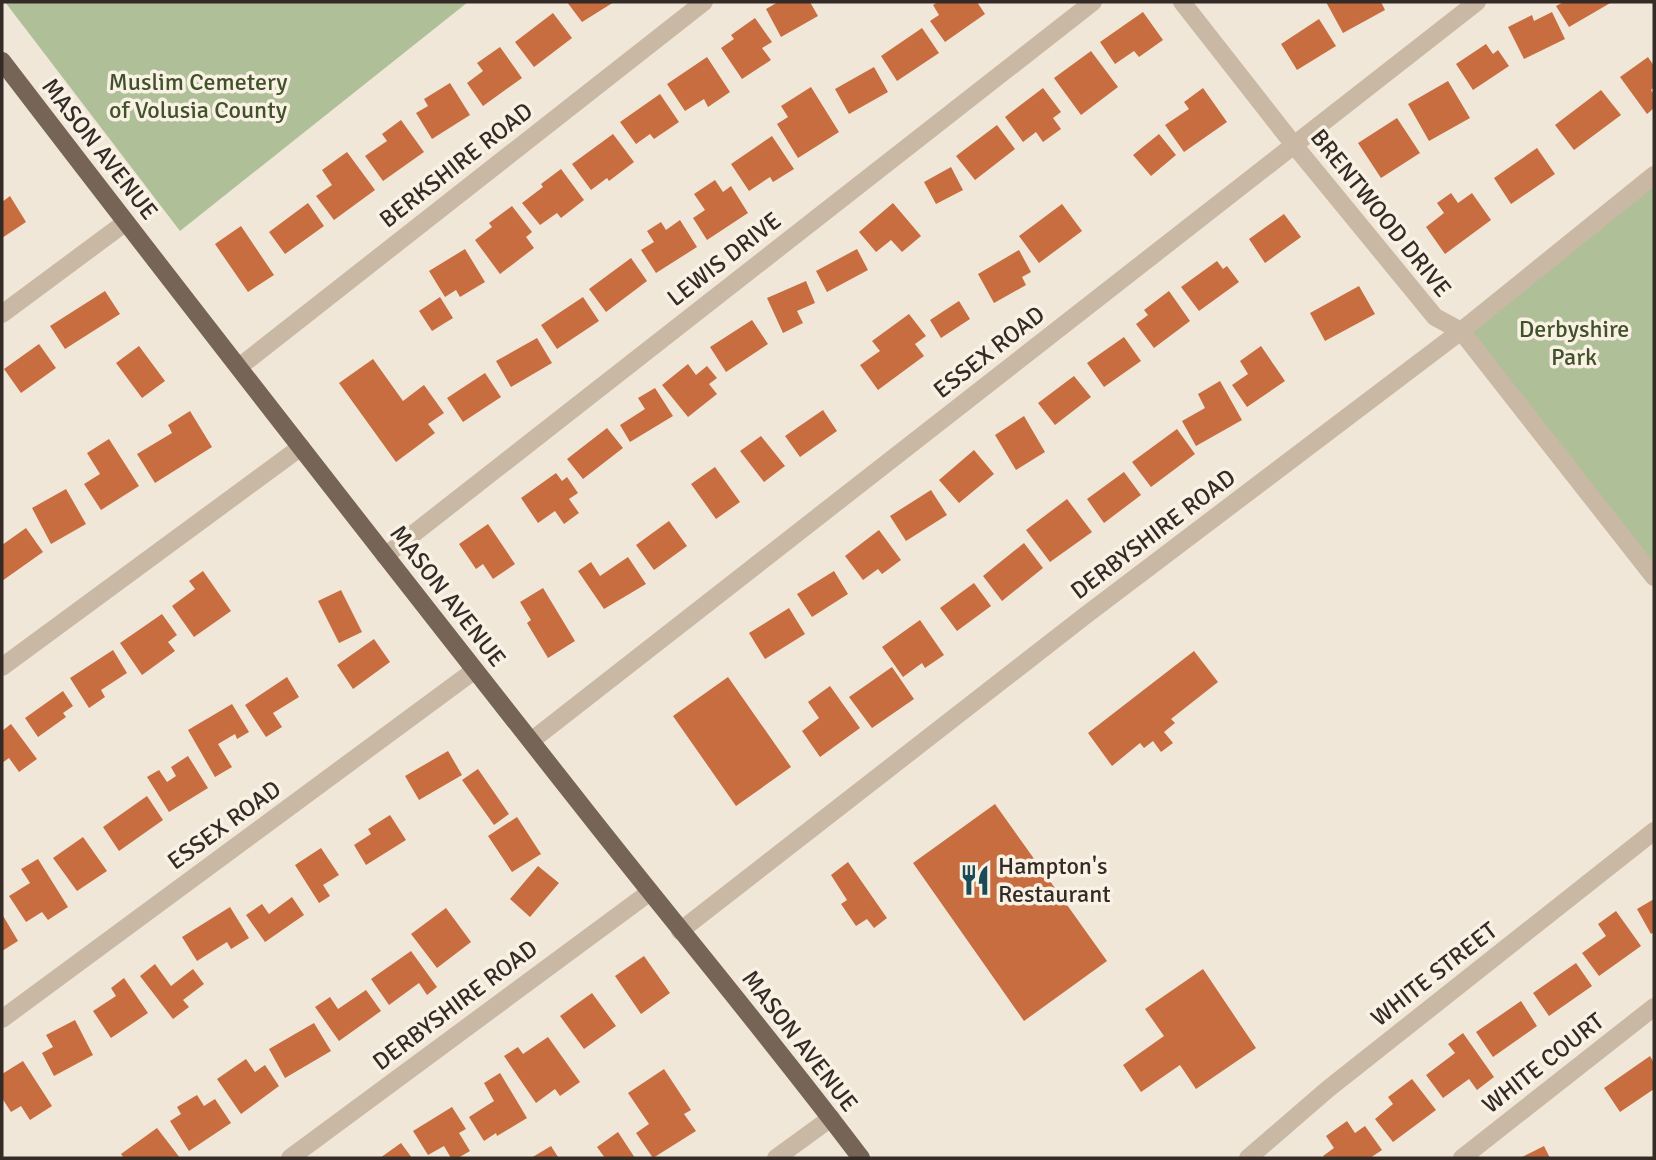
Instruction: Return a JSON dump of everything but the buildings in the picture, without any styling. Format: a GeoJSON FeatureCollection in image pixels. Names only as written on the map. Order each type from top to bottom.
{"type":"FeatureCollection","features":[{"type":"Feature","properties":{"kind":"main road","name":"MASON AVENUE"},"geometry":{"type":"LineString","coordinates":[[2,61],[385,556],[861,1158]]}},
{"type":"Feature","properties":{"kind":"street","name":"BERKSHIRE ROAD"},"geometry":{"type":"LineString","coordinates":[[239,367],[704,2]]}},
{"type":"Feature","properties":{"kind":"street","name":"LEWIS DRIVE"},"geometry":{"type":"LineString","coordinates":[[385,556],[1093,2]]}},
{"type":"Feature","properties":{"kind":"street","name":"BRENTWOOD DRIVE"},"geometry":{"type":"LineString","coordinates":[[1182,2],[1294,145],[1435,317],[1461,331],[1654,577]]}},
{"type":"Feature","properties":{"kind":"street","name":"ESSEX ROAD"},"geometry":{"type":"LineString","coordinates":[[531,741],[1477,2]]}},
{"type":"Feature","properties":{"kind":"street","name":"DERBYSHIRE ROAD"},"geometry":{"type":"LineString","coordinates":[[680,931],[1086,615],[1461,331],[1654,175]]}},
{"type":"Feature","properties":{"kind":"street"},"geometry":{"type":"LineString","coordinates":[[2,314],[126,222]]}},
{"type":"Feature","properties":{"kind":"street"},"geometry":{"type":"LineString","coordinates":[[2,667],[301,447]]}},
{"type":"Feature","properties":{"kind":"street","name":"ESSEX ROAD"},"geometry":{"type":"LineString","coordinates":[[2,1019],[475,670]]}},
{"type":"Feature","properties":{"kind":"street","name":"WHITE STREET"},"geometry":{"type":"LineString","coordinates":[[1248,1158],[1339,1081],[1654,831]]}},
{"type":"Feature","properties":{"kind":"street","name":"DERBYSHIRE ROAD"},"geometry":{"type":"LineString","coordinates":[[290,1158],[650,892]]}},
{"type":"Feature","properties":{"kind":"street","name":"WHITE COURT"},"geometry":{"type":"LineString","coordinates":[[1462,1158],[1654,1007]]}},
{"type":"Feature","properties":{"kind":"street"},"geometry":{"type":"LineString","coordinates":[[776,1158],[831,1118]]}},
{"type":"Feature","properties":{"kind":"green space","name":"Muslim Cemetery of Volusia County"},"geometry":{"type":"Polygon","coordinates":[[[5,2],[468,2],[180,231],[5,2]]]}},
{"type":"Feature","properties":{"kind":"green space","name":"Derbyshire Park"},"geometry":{"type":"Polygon","coordinates":[[[1654,175],[1654,577],[1461,331],[1654,175]]]}},
{"type":"Feature","properties":{"kind":"place","name":"Hampton's Restaurant"},"geometry":{"type":"Point","coordinates":[975,880]}}]}
